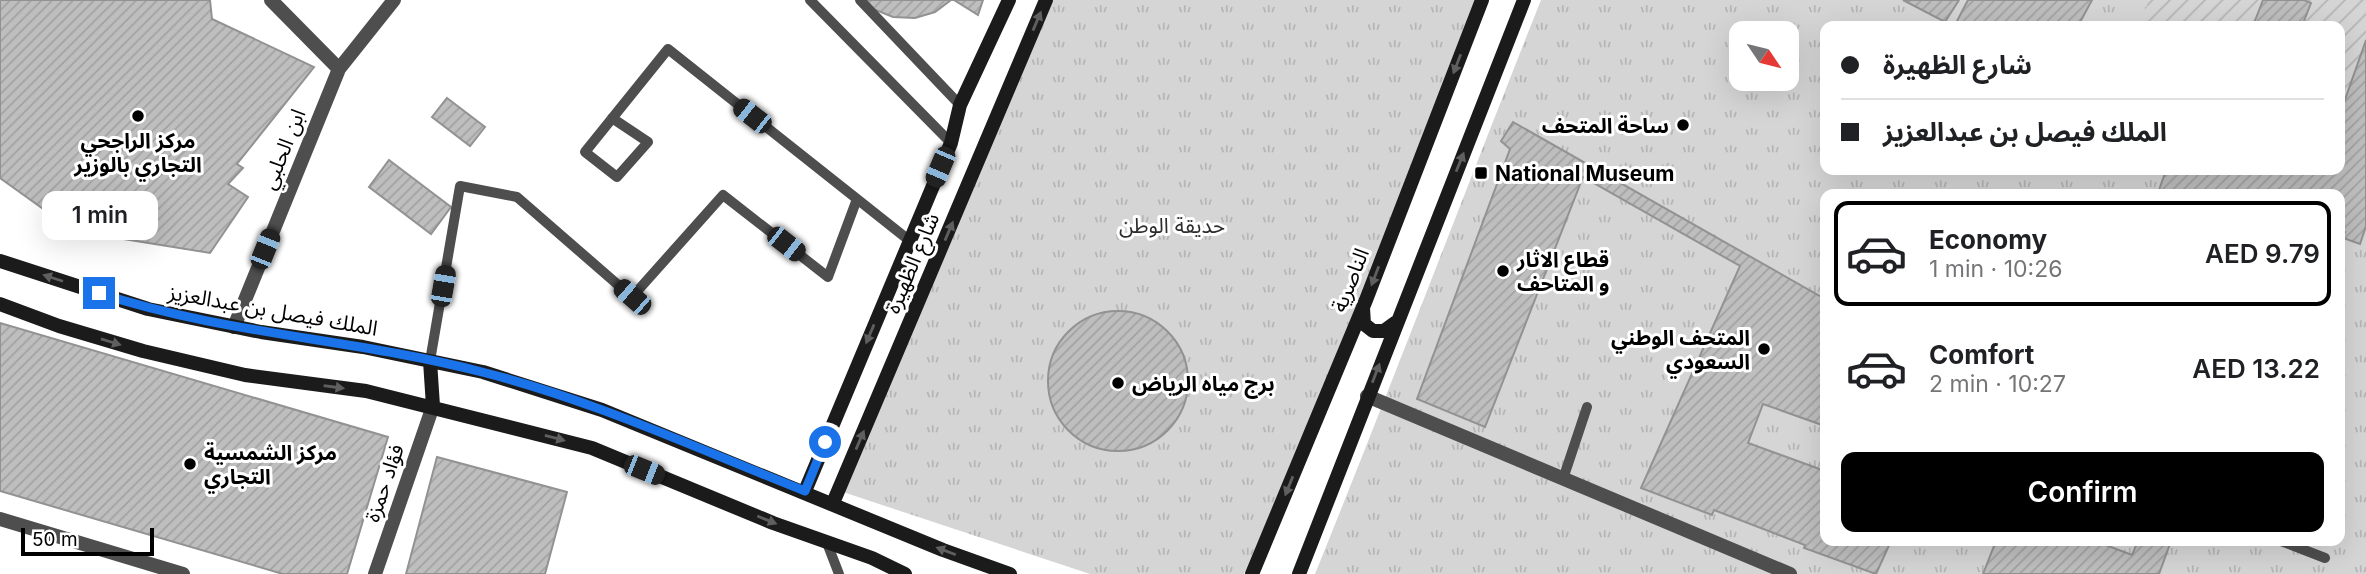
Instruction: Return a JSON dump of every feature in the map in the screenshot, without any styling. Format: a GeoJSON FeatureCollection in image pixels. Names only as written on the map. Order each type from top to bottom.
{"type":"FeatureCollection","features":[{"type":"Feature","properties":{"kind":"street"},"geometry":{"type":"LineString","coordinates":[[271,0],[339,69]]}},
{"type":"Feature","properties":{"kind":"street","name":"ابن الحلبي"},"geometry":{"type":"LineString","coordinates":[[234,327],[339,69],[394,0]]}},
{"type":"Feature","properties":{"kind":"street","name":"شارع الظهيرة"},"geometry":{"type":"LineString","coordinates":[[805,491],[951,143],[960,104],[1009,0]]}},
{"type":"Feature","properties":{"kind":"street","name":"شارع الظهيرة"},"geometry":{"type":"LineString","coordinates":[[833,503],[1046,0]]}},
{"type":"Feature","properties":{"kind":"street","name":"الناصرية"},"geometry":{"type":"LineString","coordinates":[[1252,574],[1366,300],[1482,0]]}},
{"type":"Feature","properties":{"kind":"street"},"geometry":{"type":"LineString","coordinates":[[1298,574],[1524,0]]}},
{"type":"Feature","properties":{"kind":"street","name":"الملك فيصل بن عبدالعزيز"},"geometry":{"type":"LineString","coordinates":[[0,261],[148,309],[234,327],[363,347],[483,372],[602,410],[805,491],[943,550],[1010,574]]}},
{"type":"Feature","properties":{"kind":"street"},"geometry":{"type":"LineString","coordinates":[[1366,300],[1362,318],[1364,324],[1373,331],[1390,328],[1399,314]]}},
{"type":"Feature","properties":{"kind":"street"},"geometry":{"type":"LineString","coordinates":[[0,304],[59,326],[143,351],[246,375],[366,391],[592,448],[827,543],[872,558],[905,574]]}},
{"type":"Feature","properties":{"kind":"street"},"geometry":{"type":"LineString","coordinates":[[430,361],[433,406]]}},
{"type":"Feature","properties":{"kind":"street"},"geometry":{"type":"LineString","coordinates":[[1367,396],[1790,574]]}},
{"type":"Feature","properties":{"kind":"street","name":"فؤاد حمزة"},"geometry":{"type":"LineString","coordinates":[[375,574],[433,406]]}},
{"type":"Feature","properties":{"kind":"street"},"geometry":{"type":"LineString","coordinates":[[0,519],[150,569],[183,574]]}},
{"type":"Feature","properties":{"kind":"lane"},"geometry":{"type":"LineString","coordinates":[[810,0],[951,143]]}},
{"type":"Feature","properties":{"kind":"lane"},"geometry":{"type":"LineString","coordinates":[[860,0],[960,104]]}},
{"type":"Feature","properties":{"kind":"lane"},"geometry":{"type":"LineString","coordinates":[[612,118],[648,142],[617,177],[585,152],[612,118],[668,49],[909,241]]}},
{"type":"Feature","properties":{"kind":"lane"},"geometry":{"type":"LineString","coordinates":[[430,361],[460,186],[517,197],[632,297],[723,195],[828,277],[857,199]]}},
{"type":"Feature","properties":{"kind":"lane"},"geometry":{"type":"LineString","coordinates":[[1563,479],[1587,407]]}},
{"type":"Feature","properties":{"kind":"lane"},"geometry":{"type":"LineString","coordinates":[[827,543],[839,574]]}},
{"type":"Feature","properties":{"kind":"lane"},"geometry":{"type":"LineString","coordinates":[[2294,546],[2325,558]]}},
{"type":"Feature","properties":{"kind":"green space","name":"حديقة الوطن"},"geometry":{"type":"Polygon","coordinates":[[[1043,0],[1479,0],[1363,298],[1244,574],[1090,574],[840,491],[1043,0]]]}},
{"type":"Feature","properties":{"kind":"green space"},"geometry":{"type":"Polygon","coordinates":[[[1541,0],[2366,0],[2366,574],[1315,574],[1541,0]]]}},
{"type":"Feature","properties":{"kind":"green space"},"geometry":{"type":"Polygon","coordinates":[[[2149,0],[2263,0],[2255,21],[2141,21],[2149,0]]]}},
{"type":"Feature","properties":{"kind":"green space"},"geometry":{"type":"Polygon","coordinates":[[[2304,0],[2366,0],[2366,40],[2345,100],[2345,21],[2304,21],[2310,3],[2304,0]]]}},
{"type":"Feature","properties":{"kind":"building","name":"مركز الراجحي التجاري بالوزير"},"geometry":{"type":"Polygon","coordinates":[[[0,0],[210,0],[212,19],[314,67],[237,164],[243,168],[228,184],[248,197],[210,253],[74,231],[0,178],[0,0]]]}},
{"type":"Feature","properties":{"kind":"building"},"geometry":{"type":"Polygon","coordinates":[[[863,0],[951,0],[935,12],[915,18],[893,17],[873,9],[863,0]]]}},
{"type":"Feature","properties":{"kind":"building"},"geometry":{"type":"Polygon","coordinates":[[[954,0],[983,0],[978,15],[954,0]]]}},
{"type":"Feature","properties":{"kind":"building"},"geometry":{"type":"Polygon","coordinates":[[[1903,0],[1959,0],[1943,21],[1903,0]]]}},
{"type":"Feature","properties":{"kind":"building"},"geometry":{"type":"Polygon","coordinates":[[[1968,0],[2092,0],[2081,21],[1957,21],[1968,0]]]}},
{"type":"Feature","properties":{"kind":"building"},"geometry":{"type":"Polygon","coordinates":[[[2263,0],[2304,0],[2311,3],[2304,21],[2255,21],[2263,0]]]}},
{"type":"Feature","properties":{"kind":"building"},"geometry":{"type":"Polygon","coordinates":[[[2366,40],[2366,226],[2360,244],[2345,239],[2345,189],[2159,189],[2164,175],[2345,175],[2345,100],[2366,40]]]}},
{"type":"Feature","properties":{"kind":"building"},"geometry":{"type":"Polygon","coordinates":[[[447,98],[485,127],[470,146],[432,117],[447,98]]]}},
{"type":"Feature","properties":{"kind":"building","name":"المتحف الوطني السعودي"},"geometry":{"type":"Polygon","coordinates":[[[1513,122],[1820,296],[1820,424],[1763,404],[1748,443],[1820,469],[1820,546],[1889,546],[1876,574],[1804,548],[1805,545],[1714,510],[1712,515],[1641,488],[1740,266],[1583,177],[1485,427],[1417,399],[1510,149],[1501,141],[1513,122]]]}},
{"type":"Feature","properties":{"kind":"building"},"geometry":{"type":"Polygon","coordinates":[[[389,160],[451,207],[431,234],[369,187],[389,160]]]}},
{"type":"Feature","properties":{"kind":"building","name":"برج مياه الرياض"},"geometry":{"type":"Polygon","coordinates":[[[1118,311],[1145,317],[1167,332],[1182,354],[1188,381],[1182,408],[1167,430],[1145,445],[1118,451],[1091,445],[1069,430],[1054,408],[1048,381],[1054,354],[1069,332],[1091,317],[1118,311]]]}},
{"type":"Feature","properties":{"kind":"building","name":"مركز الشمسية التجاري"},"geometry":{"type":"Polygon","coordinates":[[[0,323],[388,437],[347,574],[283,574],[0,491],[0,323]]]}},
{"type":"Feature","properties":{"kind":"building"},"geometry":{"type":"Polygon","coordinates":[[[437,457],[567,492],[545,574],[406,574],[437,457]]]}},
{"type":"Feature","properties":{"kind":"building"},"geometry":{"type":"Polygon","coordinates":[[[1994,546],[2108,546],[2132,555],[2136,546],[2169,546],[2159,574],[1983,574],[1994,546]]]}},
{"type":"Feature","properties":{"kind":"place","name":"مركز الراجحي التجاري بالوزير"},"geometry":{"type":"Point","coordinates":[138,116]}},
{"type":"Feature","properties":{"kind":"place","name":"ساحة المتحف"},"geometry":{"type":"Point","coordinates":[1683,125]}},
{"type":"Feature","properties":{"kind":"place","name":"National Museum"},"geometry":{"type":"Point","coordinates":[1481,173]}},
{"type":"Feature","properties":{"kind":"place","name":"قطاع الاثار و المتاحف"},"geometry":{"type":"Point","coordinates":[1503,271]}},
{"type":"Feature","properties":{"kind":"place","name":"المتحف الوطني السعودي"},"geometry":{"type":"Point","coordinates":[1764,349]}},
{"type":"Feature","properties":{"kind":"place","name":"برج مياه الرياض"},"geometry":{"type":"Point","coordinates":[1118,383]}},
{"type":"Feature","properties":{"kind":"place","name":"مركز الشمسية التجاري"},"geometry":{"type":"Point","coordinates":[190,464]}},
{"type":"Feature","properties":{"kind":"route"},"geometry":{"type":"LineString","coordinates":[[99,293],[170,314],[261,332],[363,347],[483,372],[602,410],[805,491],[825,442]]}}]}
